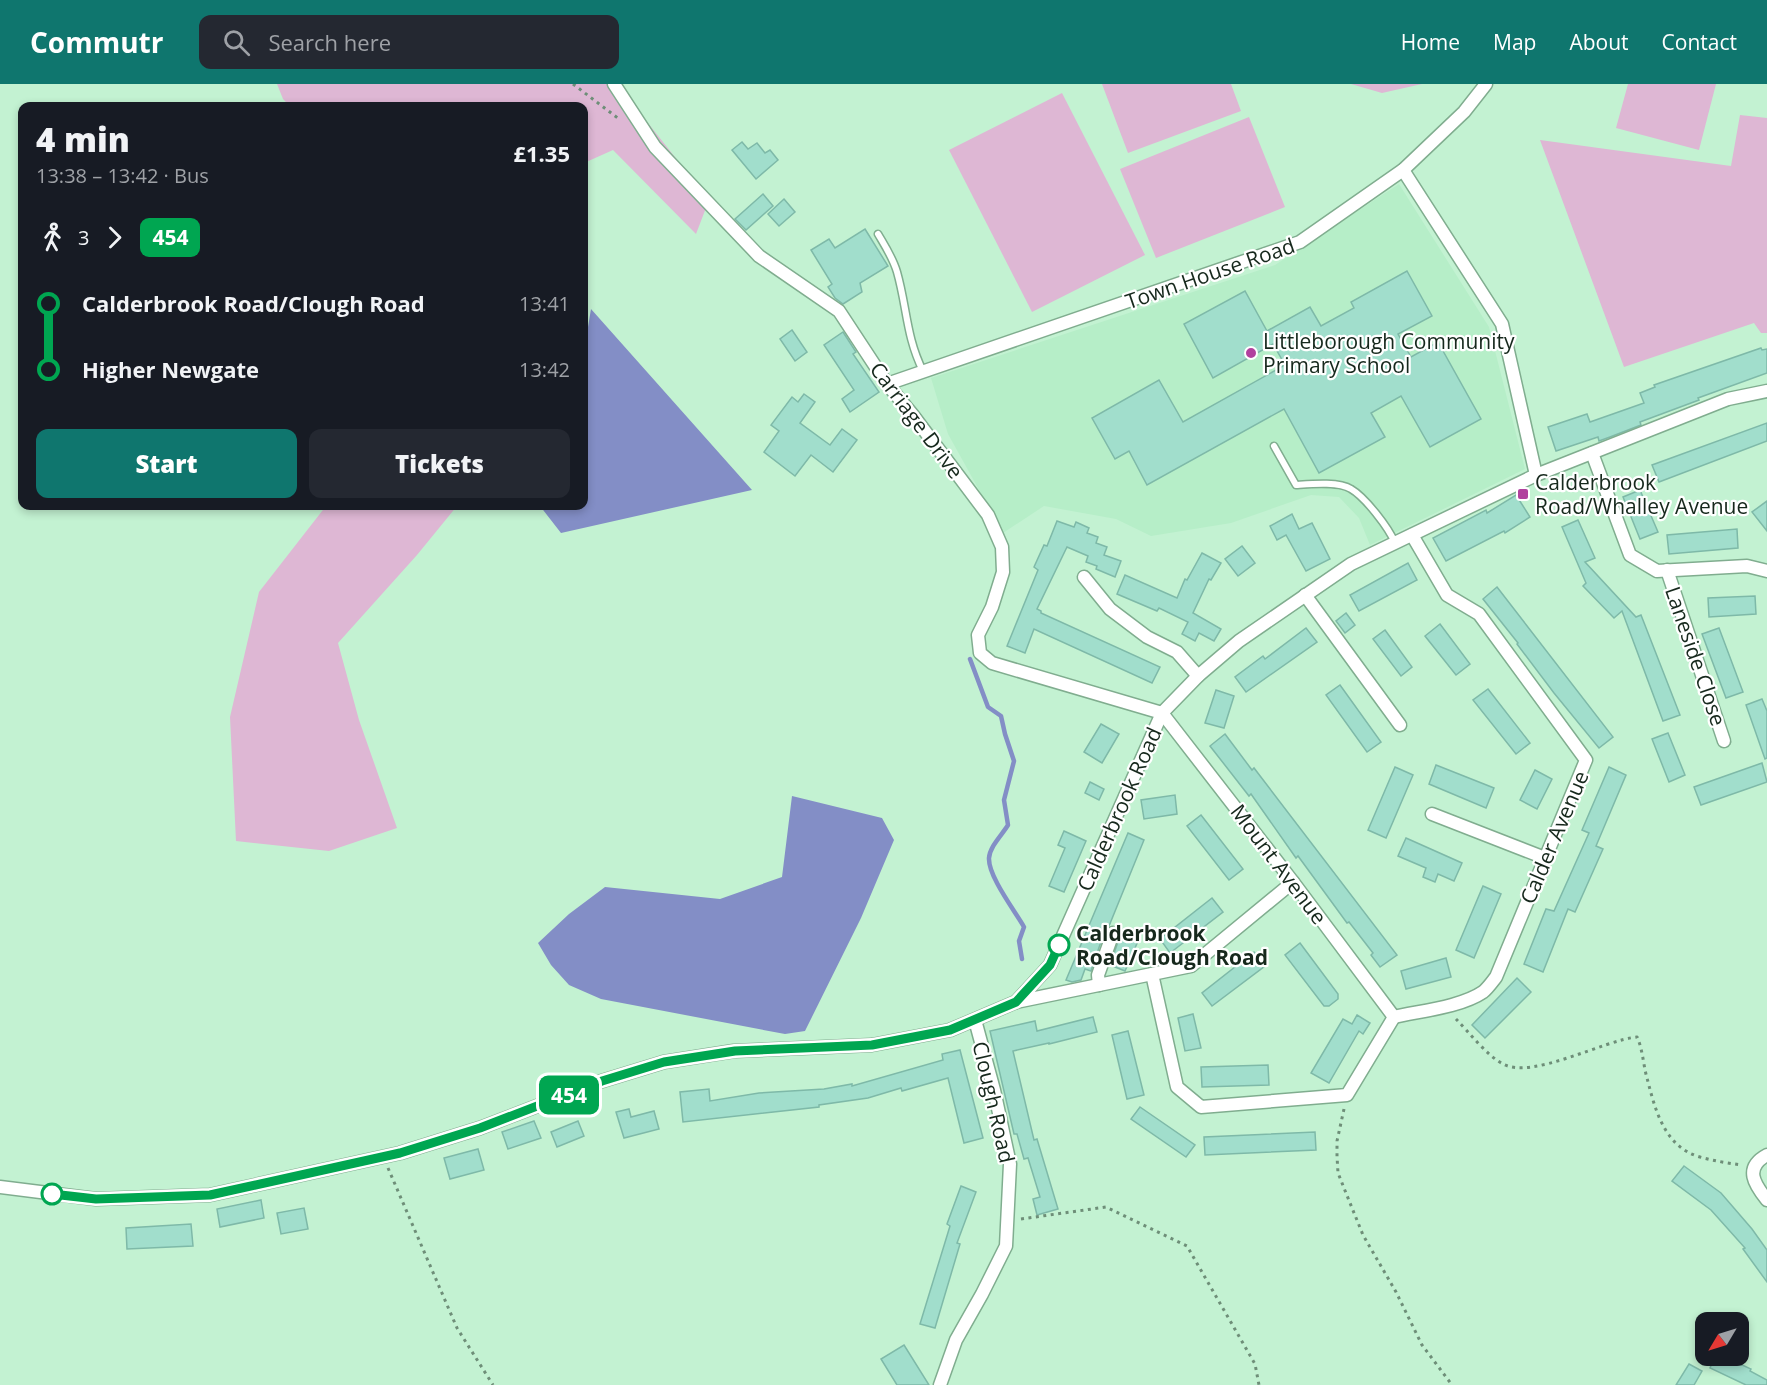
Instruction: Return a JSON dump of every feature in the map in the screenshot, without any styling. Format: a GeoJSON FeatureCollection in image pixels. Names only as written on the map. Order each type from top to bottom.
{"type":"FeatureCollection","features":[{"type":"Feature","properties":{"kind":"street","name":"Carriage Drive"},"geometry":{"type":"LineString","coordinates":[[614,84],[655,147],[759,256],[839,311],[887,384],[988,515],[1002,547],[1003,572],[992,607],[978,635],[980,653],[992,663],[1162,713]]}},
{"type":"Feature","properties":{"kind":"street","name":"Town House Road"},"geometry":{"type":"LineString","coordinates":[[887,384],[1300,242],[1403,170],[1464,112],[1486,84]]}},
{"type":"Feature","properties":{"kind":"street"},"geometry":{"type":"LineString","coordinates":[[1403,170],[1502,324],[1536,475]]}},
{"type":"Feature","properties":{"kind":"street","name":"Calderbrook Road"},"geometry":{"type":"LineString","coordinates":[[0,1187],[96,1199],[210,1195],[383,1157],[480,1128],[602,1081],[664,1062],[735,1051],[872,1045],[950,1030],[1016,1002],[1050,965],[1162,713],[1198,676],[1239,641],[1351,564],[1536,475],[1728,399],[1767,391]]}},
{"type":"Feature","properties":{"kind":"street"},"geometry":{"type":"LineString","coordinates":[[1592,453],[1630,555],[1657,571],[1747,566],[1767,571]]}},
{"type":"Feature","properties":{"kind":"street","name":"Calder Avenue"},"geometry":{"type":"LineString","coordinates":[[1394,1017],[1475,996],[1486,990],[1496,977],[1586,759],[1479,614],[1447,595],[1413,535]]}},
{"type":"Feature","properties":{"kind":"street","name":"Laneside Close"},"geometry":{"type":"LineString","coordinates":[[1667,570],[1724,741]]}},
{"type":"Feature","properties":{"kind":"street"},"geometry":{"type":"LineString","coordinates":[[1084,577],[1110,609],[1147,637],[1177,652],[1198,676]]}},
{"type":"Feature","properties":{"kind":"street"},"geometry":{"type":"LineString","coordinates":[[1305,595],[1400,724]]}},
{"type":"Feature","properties":{"kind":"street","name":"Mount Avenue"},"geometry":{"type":"LineString","coordinates":[[1162,713],[1394,1017]]}},
{"type":"Feature","properties":{"kind":"street"},"geometry":{"type":"LineString","coordinates":[[1432,814],[1545,858]]}},
{"type":"Feature","properties":{"kind":"street"},"geometry":{"type":"LineString","coordinates":[[1016,1002],[1191,966],[1293,882]]}},
{"type":"Feature","properties":{"kind":"street"},"geometry":{"type":"LineString","coordinates":[[1099,985],[1098,975],[1113,933]]}},
{"type":"Feature","properties":{"kind":"street"},"geometry":{"type":"LineString","coordinates":[[1152,974],[1177,1088],[1201,1107],[1347,1095],[1394,1017]]}},
{"type":"Feature","properties":{"kind":"street","name":"Clough Road"},"geometry":{"type":"LineString","coordinates":[[940,1385],[957,1340],[1005,1246],[1010,1164],[994,1090],[975,1020]]}},
{"type":"Feature","properties":{"kind":"street"},"geometry":{"type":"LineString","coordinates":[[1767,1155],[1760,1159],[1755,1168],[1754,1183],[1767,1200]]}},
{"type":"Feature","properties":{"kind":"lane"},"geometry":{"type":"LineString","coordinates":[[878,234],[890,253],[896,270],[910,339],[923,371]]}},
{"type":"Feature","properties":{"kind":"lane"},"geometry":{"type":"LineString","coordinates":[[1274,446],[1296,485],[1323,484],[1350,488],[1383,520],[1395,543]]}},
{"type":"Feature","properties":{"kind":"path"},"geometry":{"type":"LineString","coordinates":[[573,84],[619,119]]}},
{"type":"Feature","properties":{"kind":"path"},"geometry":{"type":"LineString","coordinates":[[1447,1004],[1450,1013],[1496,1059],[1504,1065],[1515,1067],[1557,1061],[1637,1037],[1662,1125],[1674,1142],[1698,1157],[1755,1168]]}},
{"type":"Feature","properties":{"kind":"path"},"geometry":{"type":"LineString","coordinates":[[1347,1095],[1337,1141],[1338,1173],[1363,1235],[1393,1285],[1430,1358],[1452,1385]]}},
{"type":"Feature","properties":{"kind":"path"},"geometry":{"type":"LineString","coordinates":[[383,1157],[457,1328],[493,1385]]}},
{"type":"Feature","properties":{"kind":"path"},"geometry":{"type":"LineString","coordinates":[[1007,1221],[1106,1207],[1187,1246],[1255,1364],[1259,1385]]}},
{"type":"Feature","properties":{"kind":"shaded area"},"geometry":{"type":"Polygon","coordinates":[[[277,84],[617,84],[709,200],[696,234],[613,150],[588,161],[588,102],[286,102],[277,84]]]}},
{"type":"Feature","properties":{"kind":"shaded area"},"geometry":{"type":"Polygon","coordinates":[[[1102,84],[1231,84],[1241,111],[1128,153],[1102,84]]]}},
{"type":"Feature","properties":{"kind":"shaded area"},"geometry":{"type":"Polygon","coordinates":[[[1351,84],[1422,84],[1382,93],[1351,84]]]}},
{"type":"Feature","properties":{"kind":"shaded area"},"geometry":{"type":"Polygon","coordinates":[[[1628,84],[1716,84],[1699,150],[1616,128],[1628,84]]]}},
{"type":"Feature","properties":{"kind":"shaded area"},"geometry":{"type":"Polygon","coordinates":[[[1062,93],[1145,255],[1032,312],[949,150],[1062,93]]]}},
{"type":"Feature","properties":{"kind":"shaded area"},"geometry":{"type":"Polygon","coordinates":[[[1740,115],[1767,118],[1767,333],[1761,333],[1754,323],[1624,367],[1540,140],[1731,166],[1740,115]]]}},
{"type":"Feature","properties":{"kind":"shaded area"},"geometry":{"type":"Polygon","coordinates":[[[1249,117],[1285,207],[1156,258],[1120,169],[1249,117]]]}},
{"type":"Feature","properties":{"kind":"shaded area","name":"Littleborough Community Primary School"},"geometry":{"type":"Polygon","coordinates":[[[1399,184],[1489,327],[1525,469],[1370,545],[1359,518],[1339,497],[1311,495],[1231,523],[1151,536],[1116,519],[1044,506],[1003,533],[948,434],[931,378],[1275,265],[1399,184]]]}},
{"type":"Feature","properties":{"kind":"shaded area"},"geometry":{"type":"Polygon","coordinates":[[[323,510],[454,510],[417,555],[338,643],[359,720],[397,828],[329,851],[236,841],[230,717],[259,592],[323,510]]]}},
{"type":"Feature","properties":{"kind":"water"},"geometry":{"type":"Polygon","coordinates":[[[591,309],[752,490],[561,533],[543,510],[588,510],[588,327],[591,309]]]}},
{"type":"Feature","properties":{"kind":"water"},"geometry":{"type":"Polygon","coordinates":[[[792,796],[882,818],[894,840],[861,918],[805,1031],[785,1034],[601,999],[569,985],[551,965],[538,943],[569,914],[605,887],[720,899],[782,877],[792,796]]]}},
{"type":"Feature","properties":{"kind":"building"},"geometry":{"type":"Polygon","coordinates":[[[742,142],[748,149],[757,143],[765,153],[770,150],[778,160],[756,179],[732,150],[742,142]]]}},
{"type":"Feature","properties":{"kind":"building"},"geometry":{"type":"Polygon","coordinates":[[[763,194],[773,206],[746,230],[735,219],[763,194]]]}},
{"type":"Feature","properties":{"kind":"building"},"geometry":{"type":"Polygon","coordinates":[[[784,199],[795,212],[779,226],[768,214],[784,199]]]}},
{"type":"Feature","properties":{"kind":"building"},"geometry":{"type":"Polygon","coordinates":[[[865,229],[888,266],[860,283],[862,292],[843,304],[835,298],[828,287],[832,284],[811,250],[829,239],[835,248],[865,229]]]}},
{"type":"Feature","properties":{"kind":"building"},"geometry":{"type":"Polygon","coordinates":[[[1407,271],[1432,316],[1398,334],[1411,357],[1438,342],[1481,419],[1430,447],[1401,396],[1371,413],[1385,437],[1319,473],[1284,409],[1147,485],[1129,451],[1115,459],[1092,418],[1159,380],[1183,422],[1285,365],[1273,344],[1213,378],[1184,324],[1245,291],[1267,331],[1310,307],[1321,326],[1354,308],[1351,302],[1407,271]]]}},
{"type":"Feature","properties":{"kind":"building"},"geometry":{"type":"Polygon","coordinates":[[[792,330],[807,352],[795,361],[780,339],[792,330]]]}},
{"type":"Feature","properties":{"kind":"building"},"geometry":{"type":"Polygon","coordinates":[[[843,332],[856,352],[853,354],[879,392],[850,412],[842,399],[854,390],[824,345],[843,332]]]}},
{"type":"Feature","properties":{"kind":"building"},"geometry":{"type":"Polygon","coordinates":[[[1761,348],[1762,350],[1767,349],[1767,373],[1698,398],[1699,400],[1640,422],[1641,425],[1610,437],[1599,441],[1598,437],[1556,451],[1548,427],[1587,414],[1590,422],[1644,403],[1640,393],[1655,387],[1654,385],[1761,348]]]}},
{"type":"Feature","properties":{"kind":"building"},"geometry":{"type":"Polygon","coordinates":[[[804,394],[815,402],[800,423],[830,445],[842,429],[857,440],[833,472],[811,455],[795,476],[764,452],[779,431],[771,425],[792,397],[798,402],[804,394]]]}},
{"type":"Feature","properties":{"kind":"building"},"geometry":{"type":"Polygon","coordinates":[[[1767,423],[1767,441],[1659,482],[1652,465],[1767,423]]]}},
{"type":"Feature","properties":{"kind":"building"},"geometry":{"type":"Polygon","coordinates":[[[1640,490],[1658,532],[1640,539],[1623,497],[1640,490]]]}},
{"type":"Feature","properties":{"kind":"building"},"geometry":{"type":"Polygon","coordinates":[[[1516,495],[1530,517],[1505,533],[1504,531],[1446,561],[1433,538],[1486,510],[1487,513],[1516,495]]]}},
{"type":"Feature","properties":{"kind":"building"},"geometry":{"type":"Polygon","coordinates":[[[1767,501],[1767,531],[1752,512],[1767,501]]]}},
{"type":"Feature","properties":{"kind":"building"},"geometry":{"type":"Polygon","coordinates":[[[1292,514],[1299,529],[1312,523],[1330,559],[1306,571],[1286,535],[1277,540],[1270,526],[1292,514]]]}},
{"type":"Feature","properties":{"kind":"building"},"geometry":{"type":"Polygon","coordinates":[[[1578,520],[1595,558],[1585,562],[1636,617],[1641,615],[1680,715],[1663,721],[1622,611],[1614,618],[1583,586],[1586,583],[1562,527],[1578,520]]]}},
{"type":"Feature","properties":{"kind":"building"},"geometry":{"type":"Polygon","coordinates":[[[1057,521],[1074,527],[1076,522],[1089,528],[1087,533],[1098,537],[1096,543],[1107,547],[1104,555],[1121,561],[1115,577],[1086,562],[1088,556],[1067,547],[1037,609],[1041,613],[1160,667],[1152,683],[1034,629],[1025,653],[1007,646],[1038,570],[1034,567],[1044,545],[1047,546],[1057,521]]]}},
{"type":"Feature","properties":{"kind":"building"},"geometry":{"type":"Polygon","coordinates":[[[1737,529],[1738,548],[1669,554],[1667,535],[1737,529]]]}},
{"type":"Feature","properties":{"kind":"building"},"geometry":{"type":"Polygon","coordinates":[[[1242,546],[1255,563],[1238,576],[1225,559],[1242,546]]]}},
{"type":"Feature","properties":{"kind":"building"},"geometry":{"type":"Polygon","coordinates":[[[1202,553],[1221,563],[1211,580],[1209,579],[1193,613],[1221,629],[1214,641],[1199,633],[1195,641],[1182,634],[1188,622],[1159,608],[1157,611],[1117,594],[1125,575],[1177,598],[1185,579],[1187,580],[1202,553]]]}},
{"type":"Feature","properties":{"kind":"building"},"geometry":{"type":"Polygon","coordinates":[[[1408,563],[1417,580],[1359,611],[1350,595],[1408,563]]]}},
{"type":"Feature","properties":{"kind":"building"},"geometry":{"type":"Polygon","coordinates":[[[1497,587],[1613,737],[1599,748],[1483,599],[1497,587]]]}},
{"type":"Feature","properties":{"kind":"building"},"geometry":{"type":"Polygon","coordinates":[[[1755,596],[1756,614],[1709,617],[1708,598],[1755,596]]]}},
{"type":"Feature","properties":{"kind":"building"},"geometry":{"type":"Polygon","coordinates":[[[1346,613],[1355,625],[1345,633],[1336,621],[1346,613]]]}},
{"type":"Feature","properties":{"kind":"building"},"geometry":{"type":"Polygon","coordinates":[[[1440,624],[1470,664],[1456,675],[1425,636],[1440,624]]]}},
{"type":"Feature","properties":{"kind":"building"},"geometry":{"type":"Polygon","coordinates":[[[1306,628],[1317,642],[1246,692],[1235,677],[1263,656],[1265,659],[1306,628]]]}},
{"type":"Feature","properties":{"kind":"building"},"geometry":{"type":"Polygon","coordinates":[[[1719,628],[1743,692],[1726,698],[1702,634],[1719,628]]]}},
{"type":"Feature","properties":{"kind":"building"},"geometry":{"type":"Polygon","coordinates":[[[1385,630],[1412,667],[1401,676],[1373,639],[1385,630]]]}},
{"type":"Feature","properties":{"kind":"building"},"geometry":{"type":"Polygon","coordinates":[[[1340,685],[1381,742],[1367,752],[1326,695],[1340,685]]]}},
{"type":"Feature","properties":{"kind":"building"},"geometry":{"type":"Polygon","coordinates":[[[1488,689],[1530,743],[1516,754],[1473,700],[1488,689]]]}},
{"type":"Feature","properties":{"kind":"building"},"geometry":{"type":"Polygon","coordinates":[[[1216,690],[1234,696],[1224,728],[1205,723],[1216,690]]]}},
{"type":"Feature","properties":{"kind":"building"},"geometry":{"type":"Polygon","coordinates":[[[1762,699],[1767,711],[1767,758],[1765,759],[1746,705],[1762,699]]]}},
{"type":"Feature","properties":{"kind":"building"},"geometry":{"type":"Polygon","coordinates":[[[1101,724],[1119,734],[1102,763],[1084,752],[1101,724]]]}},
{"type":"Feature","properties":{"kind":"building"},"geometry":{"type":"Polygon","coordinates":[[[1668,733],[1685,775],[1669,782],[1652,739],[1668,733]]]}},
{"type":"Feature","properties":{"kind":"building"},"geometry":{"type":"Polygon","coordinates":[[[1225,734],[1252,770],[1254,768],[1397,955],[1380,967],[1371,955],[1373,953],[1349,922],[1347,923],[1298,856],[1296,858],[1251,794],[1249,796],[1210,746],[1225,734]]]}},
{"type":"Feature","properties":{"kind":"building"},"geometry":{"type":"Polygon","coordinates":[[[1762,763],[1767,782],[1701,805],[1694,787],[1762,763]]]}},
{"type":"Feature","properties":{"kind":"building"},"geometry":{"type":"Polygon","coordinates":[[[1436,765],[1494,788],[1486,808],[1429,784],[1436,765]]]}},
{"type":"Feature","properties":{"kind":"building"},"geometry":{"type":"Polygon","coordinates":[[[1395,767],[1413,775],[1386,838],[1368,830],[1395,767]]]}},
{"type":"Feature","properties":{"kind":"building"},"geometry":{"type":"Polygon","coordinates":[[[1609,767],[1626,775],[1596,846],[1603,849],[1575,912],[1568,909],[1543,972],[1524,964],[1546,909],[1554,911],[1589,833],[1582,830],[1609,767]]]}},
{"type":"Feature","properties":{"kind":"building"},"geometry":{"type":"Polygon","coordinates":[[[1535,770],[1552,779],[1537,809],[1520,800],[1535,770]]]}},
{"type":"Feature","properties":{"kind":"building"},"geometry":{"type":"Polygon","coordinates":[[[1090,782],[1104,789],[1099,800],[1085,793],[1090,782]]]}},
{"type":"Feature","properties":{"kind":"building"},"geometry":{"type":"Polygon","coordinates":[[[1175,795],[1177,814],[1144,819],[1141,800],[1175,795]]]}},
{"type":"Feature","properties":{"kind":"building"},"geometry":{"type":"Polygon","coordinates":[[[1201,815],[1243,869],[1229,880],[1187,826],[1201,815]]]}},
{"type":"Feature","properties":{"kind":"building"},"geometry":{"type":"Polygon","coordinates":[[[1064,831],[1086,841],[1064,892],[1049,886],[1065,848],[1058,845],[1064,831]]]}},
{"type":"Feature","properties":{"kind":"building"},"geometry":{"type":"Polygon","coordinates":[[[1128,833],[1144,840],[1109,926],[1105,930],[1091,971],[1085,969],[1081,980],[1072,982],[1066,980],[1128,833]]]}},
{"type":"Feature","properties":{"kind":"building"},"geometry":{"type":"Polygon","coordinates":[[[1406,838],[1462,863],[1454,881],[1438,874],[1435,882],[1423,877],[1426,868],[1398,856],[1406,838]]]}},
{"type":"Feature","properties":{"kind":"building"},"geometry":{"type":"Polygon","coordinates":[[[1483,886],[1501,894],[1474,958],[1456,950],[1483,886]]]}},
{"type":"Feature","properties":{"kind":"building"},"geometry":{"type":"Polygon","coordinates":[[[1212,898],[1223,912],[1170,953],[1160,939],[1212,898]]]}},
{"type":"Feature","properties":{"kind":"building"},"geometry":{"type":"Polygon","coordinates":[[[1121,933],[1138,941],[1125,971],[1110,965],[1121,933]]]}},
{"type":"Feature","properties":{"kind":"building"},"geometry":{"type":"Polygon","coordinates":[[[1300,943],[1338,994],[1338,999],[1329,1006],[1324,1006],[1285,955],[1300,943]]]}},
{"type":"Feature","properties":{"kind":"building"},"geometry":{"type":"Polygon","coordinates":[[[1254,952],[1265,966],[1212,1006],[1202,993],[1254,952]]]}},
{"type":"Feature","properties":{"kind":"building"},"geometry":{"type":"Polygon","coordinates":[[[1446,958],[1451,977],[1406,989],[1401,971],[1446,958]]]}},
{"type":"Feature","properties":{"kind":"building"},"geometry":{"type":"Polygon","coordinates":[[[1517,978],[1531,992],[1485,1038],[1472,1025],[1517,978]]]}},
{"type":"Feature","properties":{"kind":"building"},"geometry":{"type":"Polygon","coordinates":[[[1193,1014],[1201,1048],[1185,1051],[1178,1018],[1193,1014]]]}},
{"type":"Feature","properties":{"kind":"building"},"geometry":{"type":"Polygon","coordinates":[[[1357,1015],[1370,1023],[1363,1034],[1359,1031],[1329,1083],[1311,1073],[1343,1019],[1352,1024],[1357,1015]]]}},
{"type":"Feature","properties":{"kind":"building"},"geometry":{"type":"Polygon","coordinates":[[[1093,1017],[1097,1032],[1013,1051],[1034,1140],[1037,1139],[1058,1209],[1037,1215],[1033,1199],[1040,1197],[1028,1158],[1024,1159],[1017,1134],[1014,1134],[990,1031],[1035,1021],[1037,1031],[1093,1017]]]}},
{"type":"Feature","properties":{"kind":"building"},"geometry":{"type":"Polygon","coordinates":[[[1128,1031],[1144,1095],[1127,1099],[1112,1035],[1128,1031]]]}},
{"type":"Feature","properties":{"kind":"building"},"geometry":{"type":"Polygon","coordinates":[[[960,1050],[983,1138],[964,1143],[948,1078],[902,1091],[901,1088],[868,1098],[819,1105],[819,1107],[683,1122],[680,1092],[709,1089],[710,1101],[759,1093],[824,1089],[852,1084],[852,1086],[943,1060],[942,1054],[960,1050]]]}},
{"type":"Feature","properties":{"kind":"building"},"geometry":{"type":"Polygon","coordinates":[[[1268,1065],[1269,1085],[1202,1087],[1201,1067],[1268,1065]]]}},
{"type":"Feature","properties":{"kind":"building"},"geometry":{"type":"Polygon","coordinates":[[[1140,1107],[1195,1145],[1186,1157],[1131,1119],[1140,1107]]]}},
{"type":"Feature","properties":{"kind":"building"},"geometry":{"type":"Polygon","coordinates":[[[629,1109],[631,1117],[654,1111],[659,1129],[624,1138],[616,1112],[629,1109]]]}},
{"type":"Feature","properties":{"kind":"building"},"geometry":{"type":"Polygon","coordinates":[[[534,1121],[541,1138],[508,1149],[502,1132],[534,1121]]]}},
{"type":"Feature","properties":{"kind":"building"},"geometry":{"type":"Polygon","coordinates":[[[578,1121],[584,1136],[557,1147],[551,1132],[578,1121]]]}},
{"type":"Feature","properties":{"kind":"building"},"geometry":{"type":"Polygon","coordinates":[[[1315,1132],[1316,1150],[1205,1155],[1204,1137],[1315,1132]]]}},
{"type":"Feature","properties":{"kind":"building"},"geometry":{"type":"Polygon","coordinates":[[[478,1149],[484,1170],[450,1179],[444,1158],[478,1149]]]}},
{"type":"Feature","properties":{"kind":"building"},"geometry":{"type":"Polygon","coordinates":[[[1684,1166],[1721,1193],[1752,1229],[1767,1250],[1767,1282],[1743,1249],[1745,1248],[1711,1210],[1672,1181],[1684,1166]]]}},
{"type":"Feature","properties":{"kind":"building"},"geometry":{"type":"Polygon","coordinates":[[[961,1186],[976,1192],[957,1243],[960,1244],[935,1328],[920,1324],[950,1226],[947,1224],[961,1186]]]}},
{"type":"Feature","properties":{"kind":"building"},"geometry":{"type":"Polygon","coordinates":[[[261,1200],[264,1218],[220,1227],[217,1209],[261,1200]]]}},
{"type":"Feature","properties":{"kind":"building"},"geometry":{"type":"Polygon","coordinates":[[[304,1208],[308,1229],[281,1234],[277,1213],[304,1208]]]}},
{"type":"Feature","properties":{"kind":"building"},"geometry":{"type":"Polygon","coordinates":[[[191,1224],[193,1246],[127,1249],[126,1228],[191,1224]]]}},
{"type":"Feature","properties":{"kind":"building"},"geometry":{"type":"Polygon","coordinates":[[[904,1345],[929,1385],[897,1385],[881,1359],[904,1345]]]}},
{"type":"Feature","properties":{"kind":"building"},"geometry":{"type":"Polygon","coordinates":[[[1689,1364],[1702,1371],[1694,1385],[1676,1385],[1689,1364]]]}},
{"type":"Feature","properties":{"kind":"building"},"geometry":{"type":"Polygon","coordinates":[[[1711,1366],[1745,1366],[1767,1380],[1767,1385],[1746,1385],[1710,1368],[1711,1366]]]}},
{"type":"Feature","properties":{"kind":"waterway"},"geometry":{"type":"LineString","coordinates":[[970,659],[988,707],[1001,716],[1014,761],[1004,800],[1008,825],[994,845],[989,858],[997,884],[1024,927],[1019,941],[1022,959]]}},
{"type":"Feature","properties":{"kind":"bus line","name":"454"},"geometry":{"type":"LineString","coordinates":[[52,1194],[96,1199],[210,1195],[400,1153],[480,1128],[602,1081],[664,1062],[735,1051],[872,1045],[950,1030],[1016,1002],[1050,965],[1059,945]]}},
{"type":"Feature","properties":{"kind":"place","name":"Littleborough Community Primary School"},"geometry":{"type":"Point","coordinates":[1251,353]}},
{"type":"Feature","properties":{"kind":"place","name":"Calderbrook Road/Whalley Avenue"},"geometry":{"type":"Point","coordinates":[1523,494]}},
{"type":"Feature","properties":{"kind":"place","name":"Calderbrook Road/Clough Road"},"geometry":{"type":"Point","coordinates":[1059,945]}}]}
